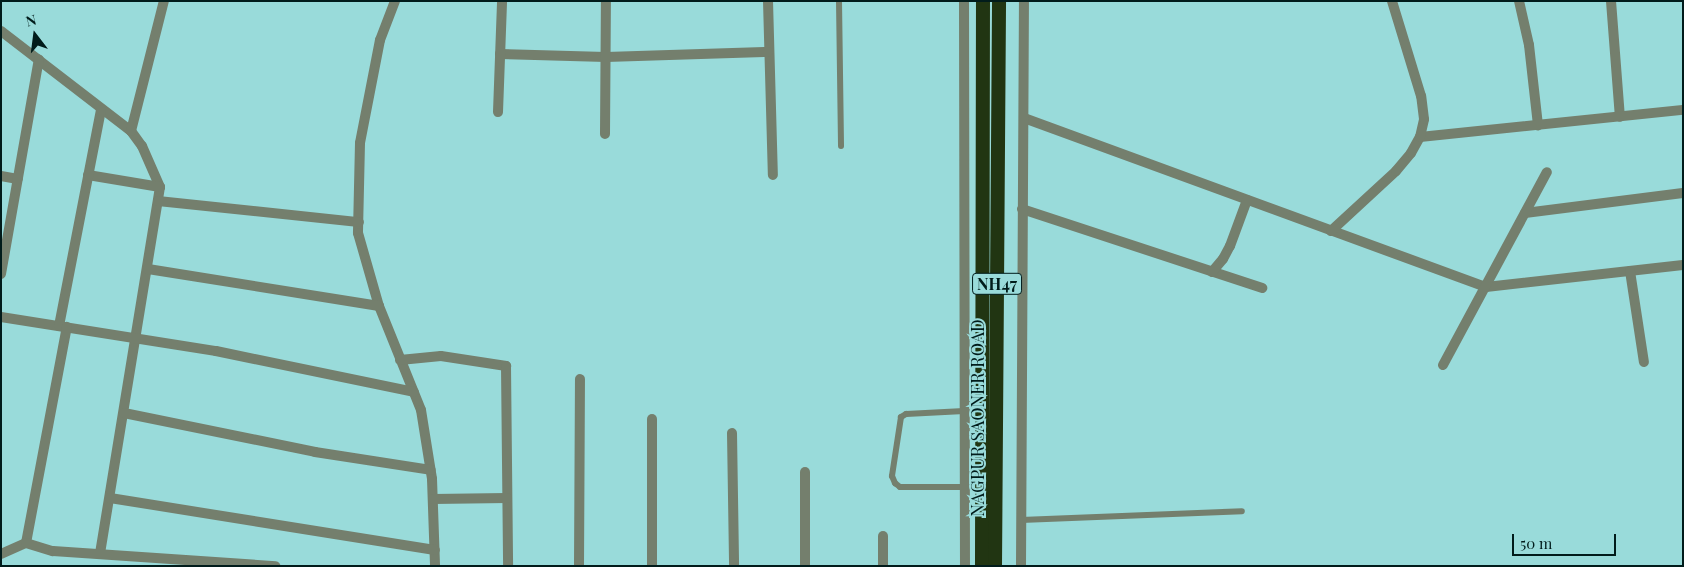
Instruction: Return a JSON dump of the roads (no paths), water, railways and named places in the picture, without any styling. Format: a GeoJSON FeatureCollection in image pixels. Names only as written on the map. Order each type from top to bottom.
{"type":"FeatureCollection","features":[{"type":"Feature","properties":{"kind":"highway","name":"NAGPUR SAONER ROAD"},"geometry":{"type":"LineString","coordinates":[[982,566],[983,1]]}},
{"type":"Feature","properties":{"kind":"highway","name":"NAGPUR SAONER ROAD"},"geometry":{"type":"LineString","coordinates":[[995,566],[999,1]]}},
{"type":"Feature","properties":{"kind":"street"},"geometry":{"type":"LineString","coordinates":[[131,132],[164,1]]}},
{"type":"Feature","properties":{"kind":"street"},"geometry":{"type":"LineString","coordinates":[[395,1],[380,40],[360,143],[358,233],[379,306],[421,410],[433,499],[435,566]]}},
{"type":"Feature","properties":{"kind":"street"},"geometry":{"type":"LineString","coordinates":[[498,112],[502,1]]}},
{"type":"Feature","properties":{"kind":"street"},"geometry":{"type":"LineString","coordinates":[[605,134],[606,1]]}},
{"type":"Feature","properties":{"kind":"street"},"geometry":{"type":"LineString","coordinates":[[768,1],[772,175]]}},
{"type":"Feature","properties":{"kind":"street"},"geometry":{"type":"LineString","coordinates":[[964,1],[965,566]]}},
{"type":"Feature","properties":{"kind":"street"},"geometry":{"type":"LineString","coordinates":[[1021,566],[1024,1]]}},
{"type":"Feature","properties":{"kind":"street"},"geometry":{"type":"LineString","coordinates":[[1332,230],[1396,171],[1411,153],[1420,137],[1424,119],[1421,96],[1392,1]]}},
{"type":"Feature","properties":{"kind":"street"},"geometry":{"type":"LineString","coordinates":[[1519,1],[1529,45],[1538,125]]}},
{"type":"Feature","properties":{"kind":"street"},"geometry":{"type":"LineString","coordinates":[[1611,1],[1620,117]]}},
{"type":"Feature","properties":{"kind":"street"},"geometry":{"type":"LineString","coordinates":[[1,31],[100,110],[131,132],[142,146],[160,186],[137,338],[100,554]]}},
{"type":"Feature","properties":{"kind":"street"},"geometry":{"type":"LineString","coordinates":[[500,54],[606,57],[768,52]]}},
{"type":"Feature","properties":{"kind":"street"},"geometry":{"type":"LineString","coordinates":[[1,274],[38,59]]}},
{"type":"Feature","properties":{"kind":"street"},"geometry":{"type":"LineString","coordinates":[[26,543],[100,110]]}},
{"type":"Feature","properties":{"kind":"street"},"geometry":{"type":"LineString","coordinates":[[1420,137],[1683,110]]}},
{"type":"Feature","properties":{"kind":"street"},"geometry":{"type":"LineString","coordinates":[[1024,118],[1486,287],[1683,265]]}},
{"type":"Feature","properties":{"kind":"street"},"geometry":{"type":"LineString","coordinates":[[1443,365],[1546,172]]}},
{"type":"Feature","properties":{"kind":"street"},"geometry":{"type":"LineString","coordinates":[[88,175],[160,186]]}},
{"type":"Feature","properties":{"kind":"street"},"geometry":{"type":"LineString","coordinates":[[1,176],[18,179]]}},
{"type":"Feature","properties":{"kind":"street"},"geometry":{"type":"LineString","coordinates":[[1525,213],[1683,194]]}},
{"type":"Feature","properties":{"kind":"street"},"geometry":{"type":"LineString","coordinates":[[1212,272],[1223,259],[1230,246],[1247,200]]}},
{"type":"Feature","properties":{"kind":"street"},"geometry":{"type":"LineString","coordinates":[[158,201],[359,222]]}},
{"type":"Feature","properties":{"kind":"street"},"geometry":{"type":"LineString","coordinates":[[1022,208],[1262,288]]}},
{"type":"Feature","properties":{"kind":"street"},"geometry":{"type":"LineString","coordinates":[[148,269],[379,306]]}},
{"type":"Feature","properties":{"kind":"street"},"geometry":{"type":"LineString","coordinates":[[1630,271],[1644,362]]}},
{"type":"Feature","properties":{"kind":"street"},"geometry":{"type":"LineString","coordinates":[[1,317],[216,351],[414,392]]}},
{"type":"Feature","properties":{"kind":"street"},"geometry":{"type":"LineString","coordinates":[[400,360],[441,356],[506,366],[508,566]]}},
{"type":"Feature","properties":{"kind":"street"},"geometry":{"type":"LineString","coordinates":[[579,566],[580,379]]}},
{"type":"Feature","properties":{"kind":"street"},"geometry":{"type":"LineString","coordinates":[[124,412],[315,452],[430,470]]}},
{"type":"Feature","properties":{"kind":"street"},"geometry":{"type":"LineString","coordinates":[[652,419],[652,566]]}},
{"type":"Feature","properties":{"kind":"street"},"geometry":{"type":"LineString","coordinates":[[732,433],[734,566]]}},
{"type":"Feature","properties":{"kind":"street"},"geometry":{"type":"LineString","coordinates":[[805,472],[805,566]]}},
{"type":"Feature","properties":{"kind":"street"},"geometry":{"type":"LineString","coordinates":[[110,498],[435,550]]}},
{"type":"Feature","properties":{"kind":"street"},"geometry":{"type":"LineString","coordinates":[[433,499],[508,498]]}},
{"type":"Feature","properties":{"kind":"street"},"geometry":{"type":"LineString","coordinates":[[883,536],[883,566]]}},
{"type":"Feature","properties":{"kind":"street"},"geometry":{"type":"LineString","coordinates":[[4,566],[3,554],[26,543],[53,551],[275,566]]}},
{"type":"Feature","properties":{"kind":"lane"},"geometry":{"type":"LineString","coordinates":[[839,1],[841,146]]}},
{"type":"Feature","properties":{"kind":"lane"},"geometry":{"type":"LineString","coordinates":[[964,411],[906,414],[901,417],[892,476],[895,483],[900,487],[965,488]]}},
{"type":"Feature","properties":{"kind":"lane"},"geometry":{"type":"LineString","coordinates":[[1021,520],[1242,511]]}}]}
